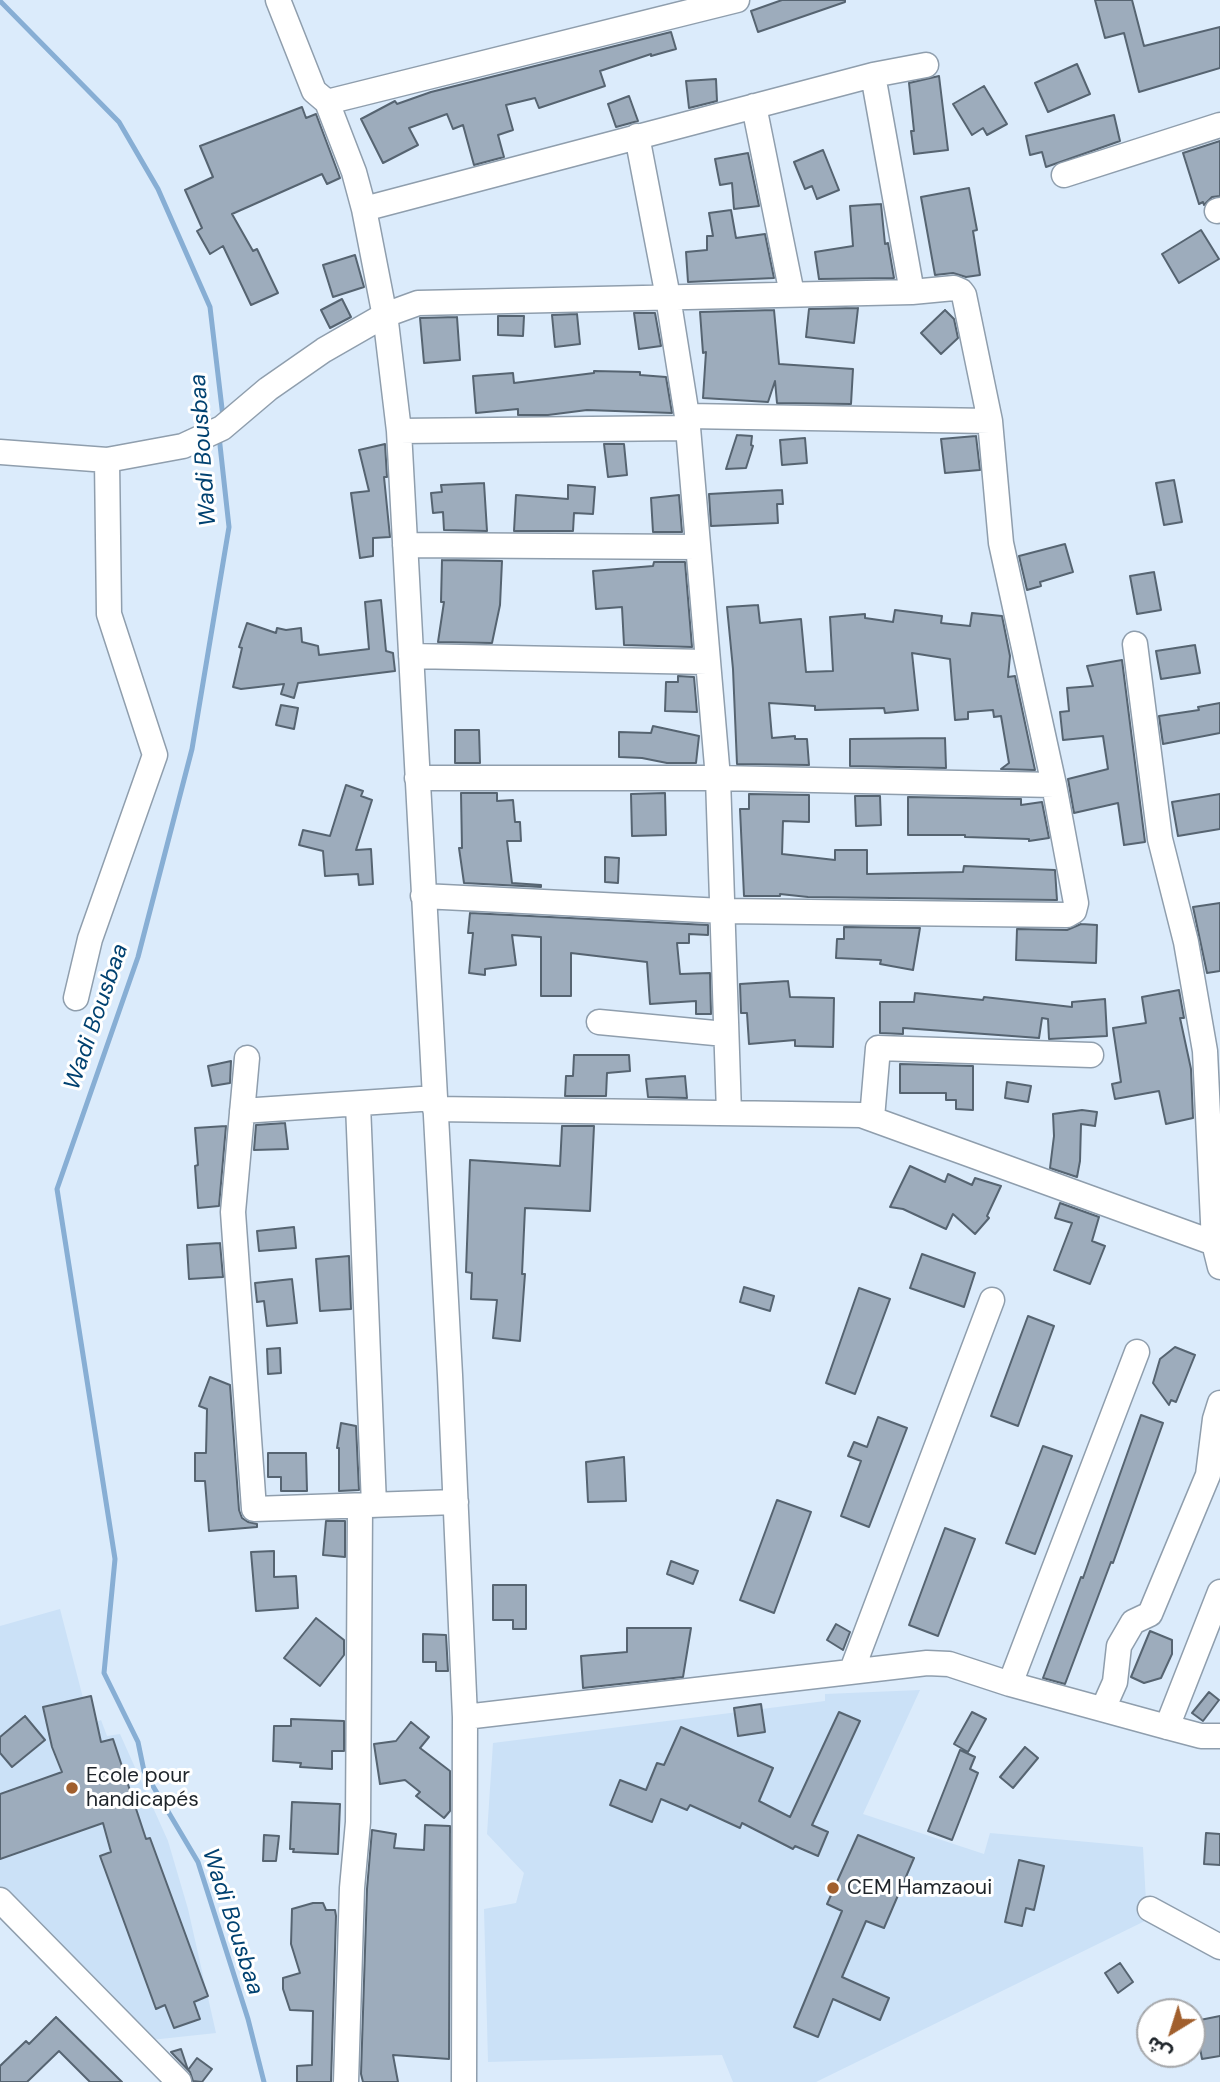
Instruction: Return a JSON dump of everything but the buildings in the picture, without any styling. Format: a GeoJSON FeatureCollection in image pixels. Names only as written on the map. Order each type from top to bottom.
{"type":"FeatureCollection","features":[{"type":"Feature","properties":{"kind":"street"},"geometry":{"type":"LineString","coordinates":[[278,0],[314,91],[327,102],[354,172],[385,315],[398,431],[456,1502],[465,1717],[464,2082]]}},
{"type":"Feature","properties":{"kind":"street"},"geometry":{"type":"LineString","coordinates":[[327,102],[737,0]]}},
{"type":"Feature","properties":{"kind":"street"},"geometry":{"type":"LineString","coordinates":[[364,209],[873,75],[926,65]]}},
{"type":"Feature","properties":{"kind":"street"},"geometry":{"type":"LineString","coordinates":[[873,75],[912,292]]}},
{"type":"Feature","properties":{"kind":"street"},"geometry":{"type":"LineString","coordinates":[[754,106],[792,294]]}},
{"type":"Feature","properties":{"kind":"street"},"geometry":{"type":"LineString","coordinates":[[1064,175],[1220,125]]}},
{"type":"Feature","properties":{"kind":"street"},"geometry":{"type":"LineString","coordinates":[[638,136],[668,297],[687,422],[718,778],[729,1113]]}},
{"type":"Feature","properties":{"kind":"street"},"geometry":{"type":"LineString","coordinates":[[0,452],[107,460],[183,446],[222,428],[268,389],[324,350],[385,315],[418,303],[912,292],[954,288],[961,291],[990,421],[1001,543],[1054,785],[1076,903],[1074,911],[1067,915],[723,911],[423,896]]}},
{"type":"Feature","properties":{"kind":"street"},"geometry":{"type":"LineString","coordinates":[[398,431],[687,422],[990,421]]}},
{"type":"Feature","properties":{"kind":"street"},"geometry":{"type":"LineString","coordinates":[[76,998],[90,939],[155,755],[109,614],[107,460]]}},
{"type":"Feature","properties":{"kind":"street"},"geometry":{"type":"LineString","coordinates":[[405,545],[697,547]]}},
{"type":"Feature","properties":{"kind":"street"},"geometry":{"type":"LineString","coordinates":[[242,1111],[358,1104],[435,1104],[861,1115],[1218,1249],[1205,1051],[1186,942],[1160,839],[1135,644]]}},
{"type":"Feature","properties":{"kind":"street"},"geometry":{"type":"LineString","coordinates":[[411,656],[707,662]]}},
{"type":"Feature","properties":{"kind":"street"},"geometry":{"type":"LineString","coordinates":[[417,778],[718,778],[1054,785]]}},
{"type":"Feature","properties":{"kind":"street"},"geometry":{"type":"LineString","coordinates":[[599,1021],[725,1034]]}},
{"type":"Feature","properties":{"kind":"street"},"geometry":{"type":"LineString","coordinates":[[872,1118],[878,1048],[1091,1055]]}},
{"type":"Feature","properties":{"kind":"street"},"geometry":{"type":"LineString","coordinates":[[247,1058],[233,1212],[254,1509],[456,1502]]}},
{"type":"Feature","properties":{"kind":"street"},"geometry":{"type":"LineString","coordinates":[[346,2082],[352,1888],[358,1822],[367,1506],[358,1104]]}},
{"type":"Feature","properties":{"kind":"street"},"geometry":{"type":"LineString","coordinates":[[852,1670],[992,1300]]}},
{"type":"Feature","properties":{"kind":"street"},"geometry":{"type":"LineString","coordinates":[[1010,1684],[1137,1352]]}},
{"type":"Feature","properties":{"kind":"street"},"geometry":{"type":"LineString","coordinates":[[1103,1709],[1115,1682],[1119,1646],[1133,1622],[1150,1614],[1214,1481],[1216,1419],[1220,1403]]}},
{"type":"Feature","properties":{"kind":"street"},"geometry":{"type":"LineString","coordinates":[[1167,1727],[1214,1628],[1220,1591]]}},
{"type":"Feature","properties":{"kind":"street"},"geometry":{"type":"LineString","coordinates":[[465,1717],[927,1663],[949,1664],[1010,1684],[1167,1727],[1201,1735],[1219,1735]]}},
{"type":"Feature","properties":{"kind":"street"},"geometry":{"type":"LineString","coordinates":[[0,1899],[178,2082]]}},
{"type":"Feature","properties":{"kind":"street"},"geometry":{"type":"LineString","coordinates":[[1150,1909],[1220,1947]]}},
{"type":"Feature","properties":{"kind":"shaded area","name":"Ecole pour handicapés"},"geometry":{"type":"Polygon","coordinates":[[[60,1609],[90,1725],[101,1720],[107,1736],[120,1734],[168,1841],[188,1909],[216,2033],[151,2040],[0,1889],[0,1626],[60,1609]]]}},
{"type":"Feature","properties":{"kind":"shaded area","name":"CEM Hamzaoui"},"geometry":{"type":"Polygon","coordinates":[[[920,1690],[863,1814],[984,1854],[990,1833],[1143,1847],[1147,1920],[816,2082],[733,2082],[722,2055],[488,2062],[484,1909],[516,1903],[524,1873],[487,1834],[493,1743],[825,1701],[825,1694],[920,1690]]]}},
{"type":"Feature","properties":{"kind":"waterway","name":"Wadi Bousbaa"},"geometry":{"type":"LineString","coordinates":[[0,1],[119,122],[158,189],[210,307],[223,417]]}},
{"type":"Feature","properties":{"kind":"waterway","name":"Wadi Bousbaa"},"geometry":{"type":"LineString","coordinates":[[219,436],[229,527],[192,749],[138,957],[57,1189],[115,1559],[104,1673],[138,1742],[144,1771],[198,1862],[248,2019],[264,2082]]}},
{"type":"Feature","properties":{"kind":"place","name":"Ecole pour handicapés"},"geometry":{"type":"Point","coordinates":[72,1788]}},
{"type":"Feature","properties":{"kind":"place","name":"CEM Hamzaoui"},"geometry":{"type":"Point","coordinates":[833,1888]}}]}
